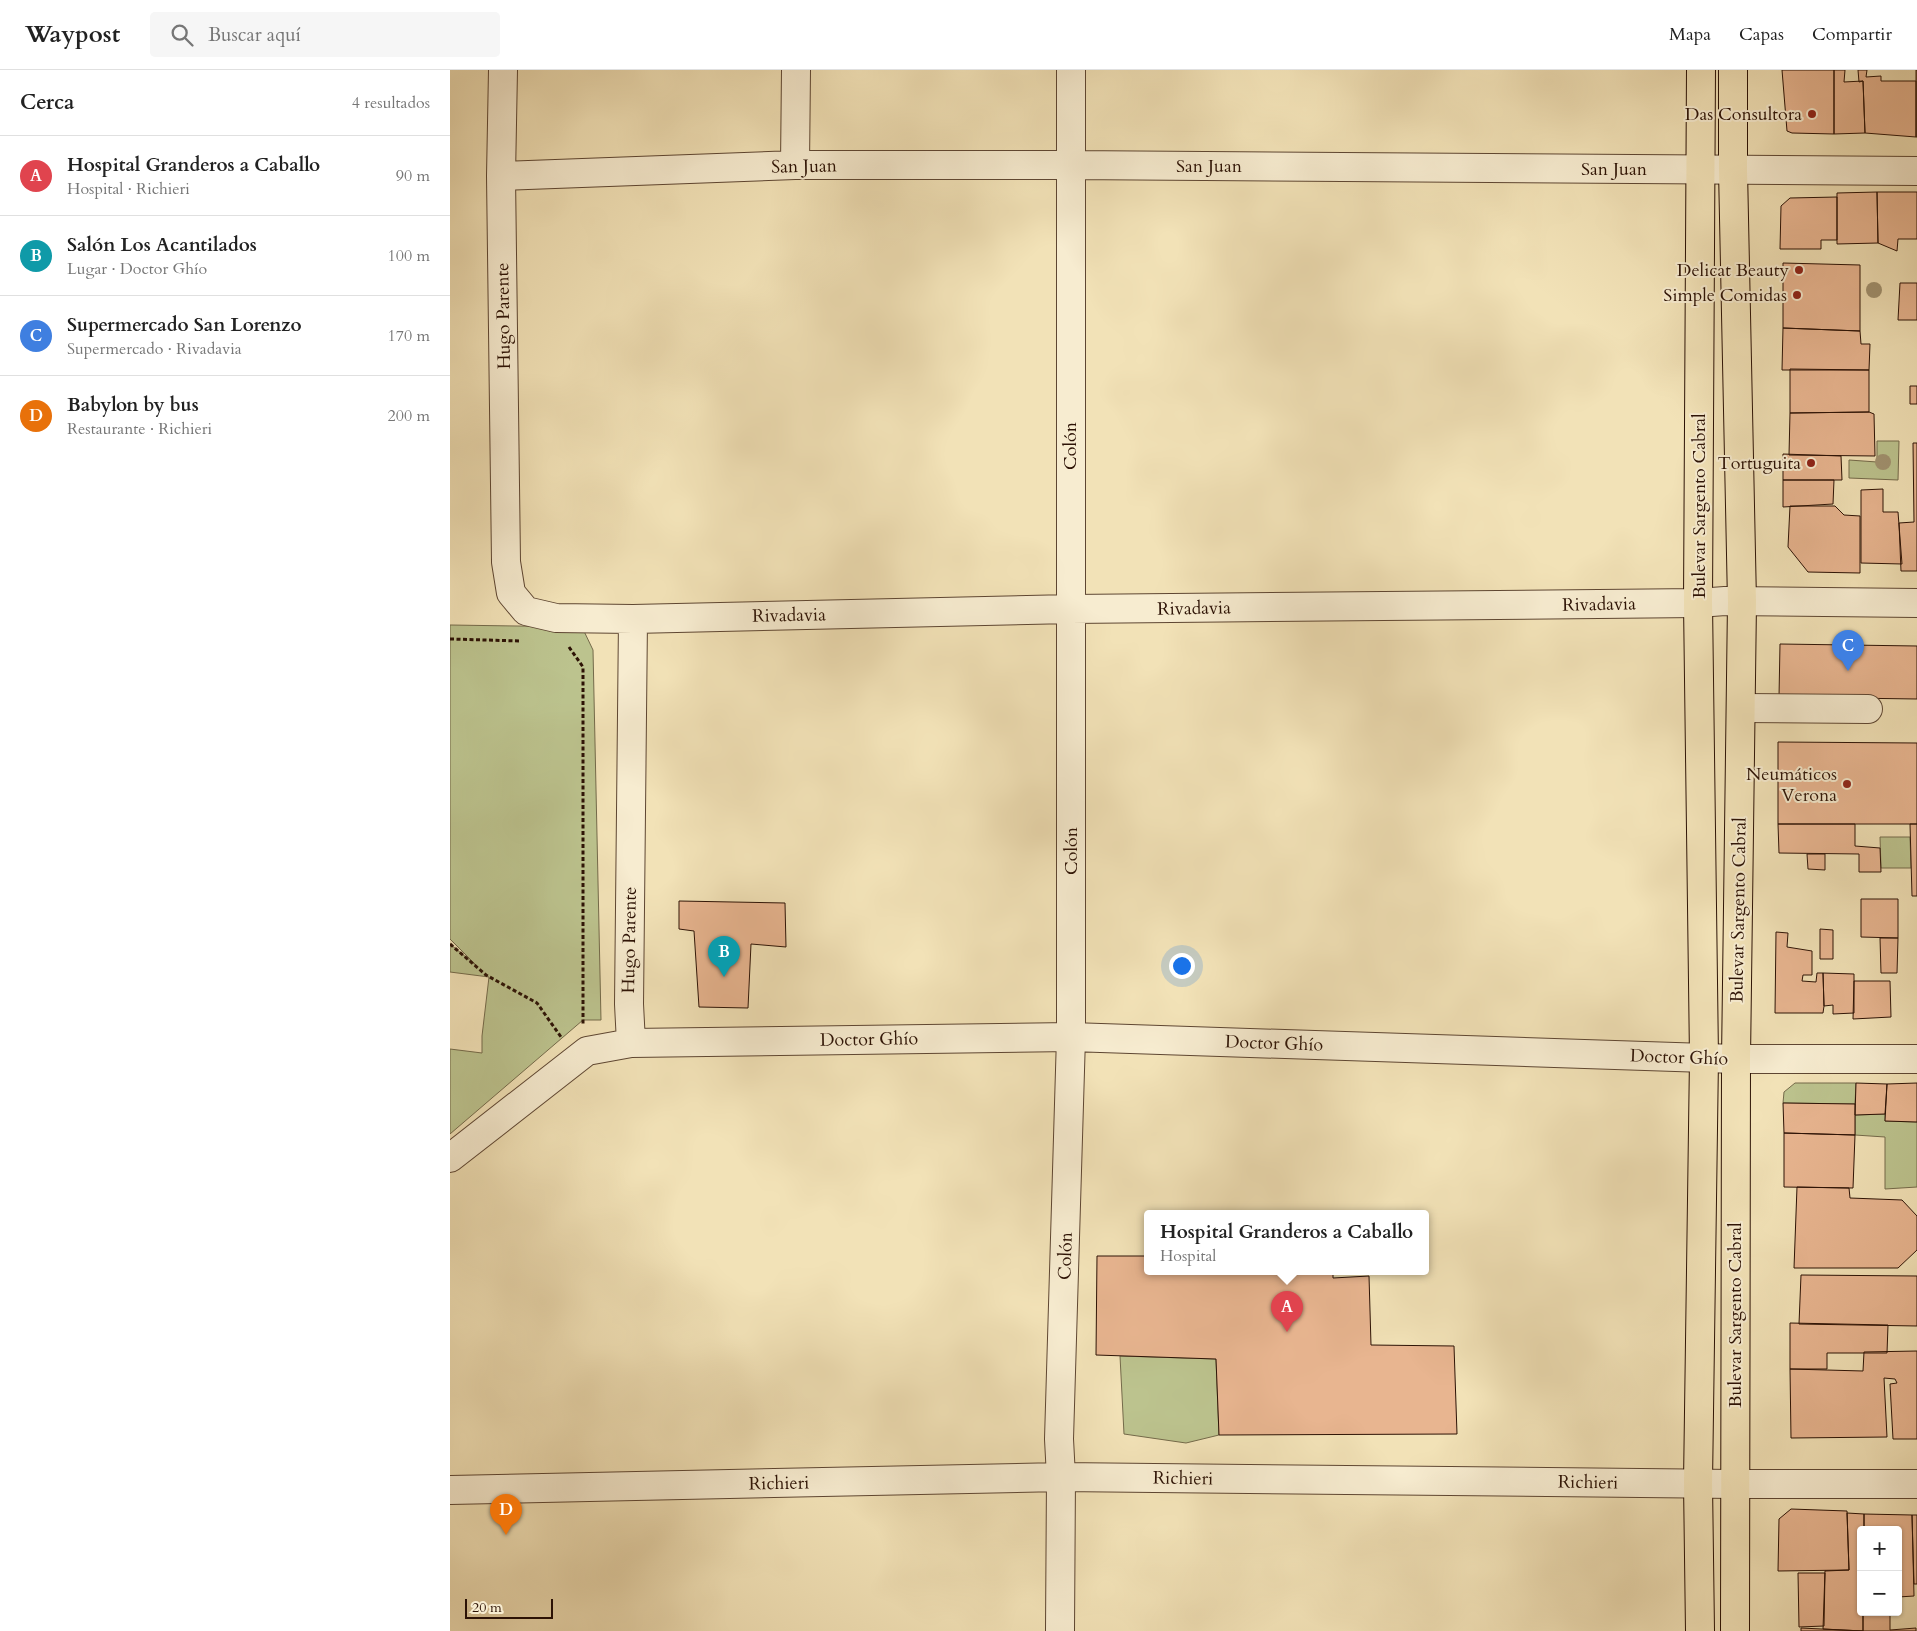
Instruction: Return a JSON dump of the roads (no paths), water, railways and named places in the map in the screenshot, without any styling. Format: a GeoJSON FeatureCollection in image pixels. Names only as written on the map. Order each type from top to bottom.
{"type":"FeatureCollection","features":[{"type":"Feature","properties":{"kind":"main road","name":"Bulevar Sargento Cabral"},"geometry":{"type":"LineString","coordinates":[[1700,1631],[1698,1483],[1704,1058],[1698,603],[1701,70]]}},
{"type":"Feature","properties":{"kind":"main road","name":"Bulevar Sargento Cabral"},"geometry":{"type":"LineString","coordinates":[[1733,70],[1733,170],[1742,602],[1736,1059],[1735,1631]]}},
{"type":"Feature","properties":{"kind":"street","name":"Hugo Parente"},"geometry":{"type":"LineString","coordinates":[[503,70],[501,176],[506,562]]}},
{"type":"Feature","properties":{"kind":"street"},"geometry":{"type":"LineString","coordinates":[[795,165],[796,70]]}},
{"type":"Feature","properties":{"kind":"street","name":"Colón"},"geometry":{"type":"LineString","coordinates":[[1060,1631],[1061,1477],[1059,1439],[1072,1036],[1071,70]]}},
{"type":"Feature","properties":{"kind":"street","name":"San Juan"},"geometry":{"type":"LineString","coordinates":[[501,176],[795,165],[1917,171]]}},
{"type":"Feature","properties":{"kind":"street","name":"Rivadavia"},"geometry":{"type":"LineString","coordinates":[[506,562],[511,593],[526,611],[556,618],[633,619],[1071,609],[1742,602],[1917,604]]}},
{"type":"Feature","properties":{"kind":"street","name":"Hugo Parente"},"geometry":{"type":"LineString","coordinates":[[631,1043],[629,1004],[633,619]]}},
{"type":"Feature","properties":{"kind":"street"},"geometry":{"type":"LineString","coordinates":[[1741,708],[1868,709]]}},
{"type":"Feature","properties":{"kind":"street","name":"Doctor Ghío"},"geometry":{"type":"LineString","coordinates":[[631,1043],[1072,1036],[1736,1059],[1917,1059]]}},
{"type":"Feature","properties":{"kind":"street"},"geometry":{"type":"LineString","coordinates":[[450,1158],[587,1051],[631,1043]]}},
{"type":"Feature","properties":{"kind":"street","name":"Richieri"},"geometry":{"type":"LineString","coordinates":[[450,1490],[1061,1477],[1917,1484]]}},
{"type":"Feature","properties":{"kind":"place","name":"Das Consultora"},"geometry":{"type":"Point","coordinates":[1812,114]}},
{"type":"Feature","properties":{"kind":"place","name":"Delicat Beauty"},"geometry":{"type":"Point","coordinates":[1799,270]}},
{"type":"Feature","properties":{"kind":"place","name":"Simple Comidas"},"geometry":{"type":"Point","coordinates":[1797,295]}},
{"type":"Feature","properties":{"kind":"place","name":"Tortuguita"},"geometry":{"type":"Point","coordinates":[1811,463]}},
{"type":"Feature","properties":{"kind":"place","name":"Supermercado San Lorenzo"},"geometry":{"type":"Point","coordinates":[1848,671]}},
{"type":"Feature","properties":{"kind":"place","name":"Neumáticos Verona"},"geometry":{"type":"Point","coordinates":[1847,784]}},
{"type":"Feature","properties":{"kind":"place","name":"Salón Los Acantilados"},"geometry":{"type":"Point","coordinates":[724,977]}},
{"type":"Feature","properties":{"kind":"place","name":"Hospital Granderos a Caballo"},"geometry":{"type":"Point","coordinates":[1287,1332]}},
{"type":"Feature","properties":{"kind":"place","name":"Babylon by bus"},"geometry":{"type":"Point","coordinates":[506,1535]}}]}
